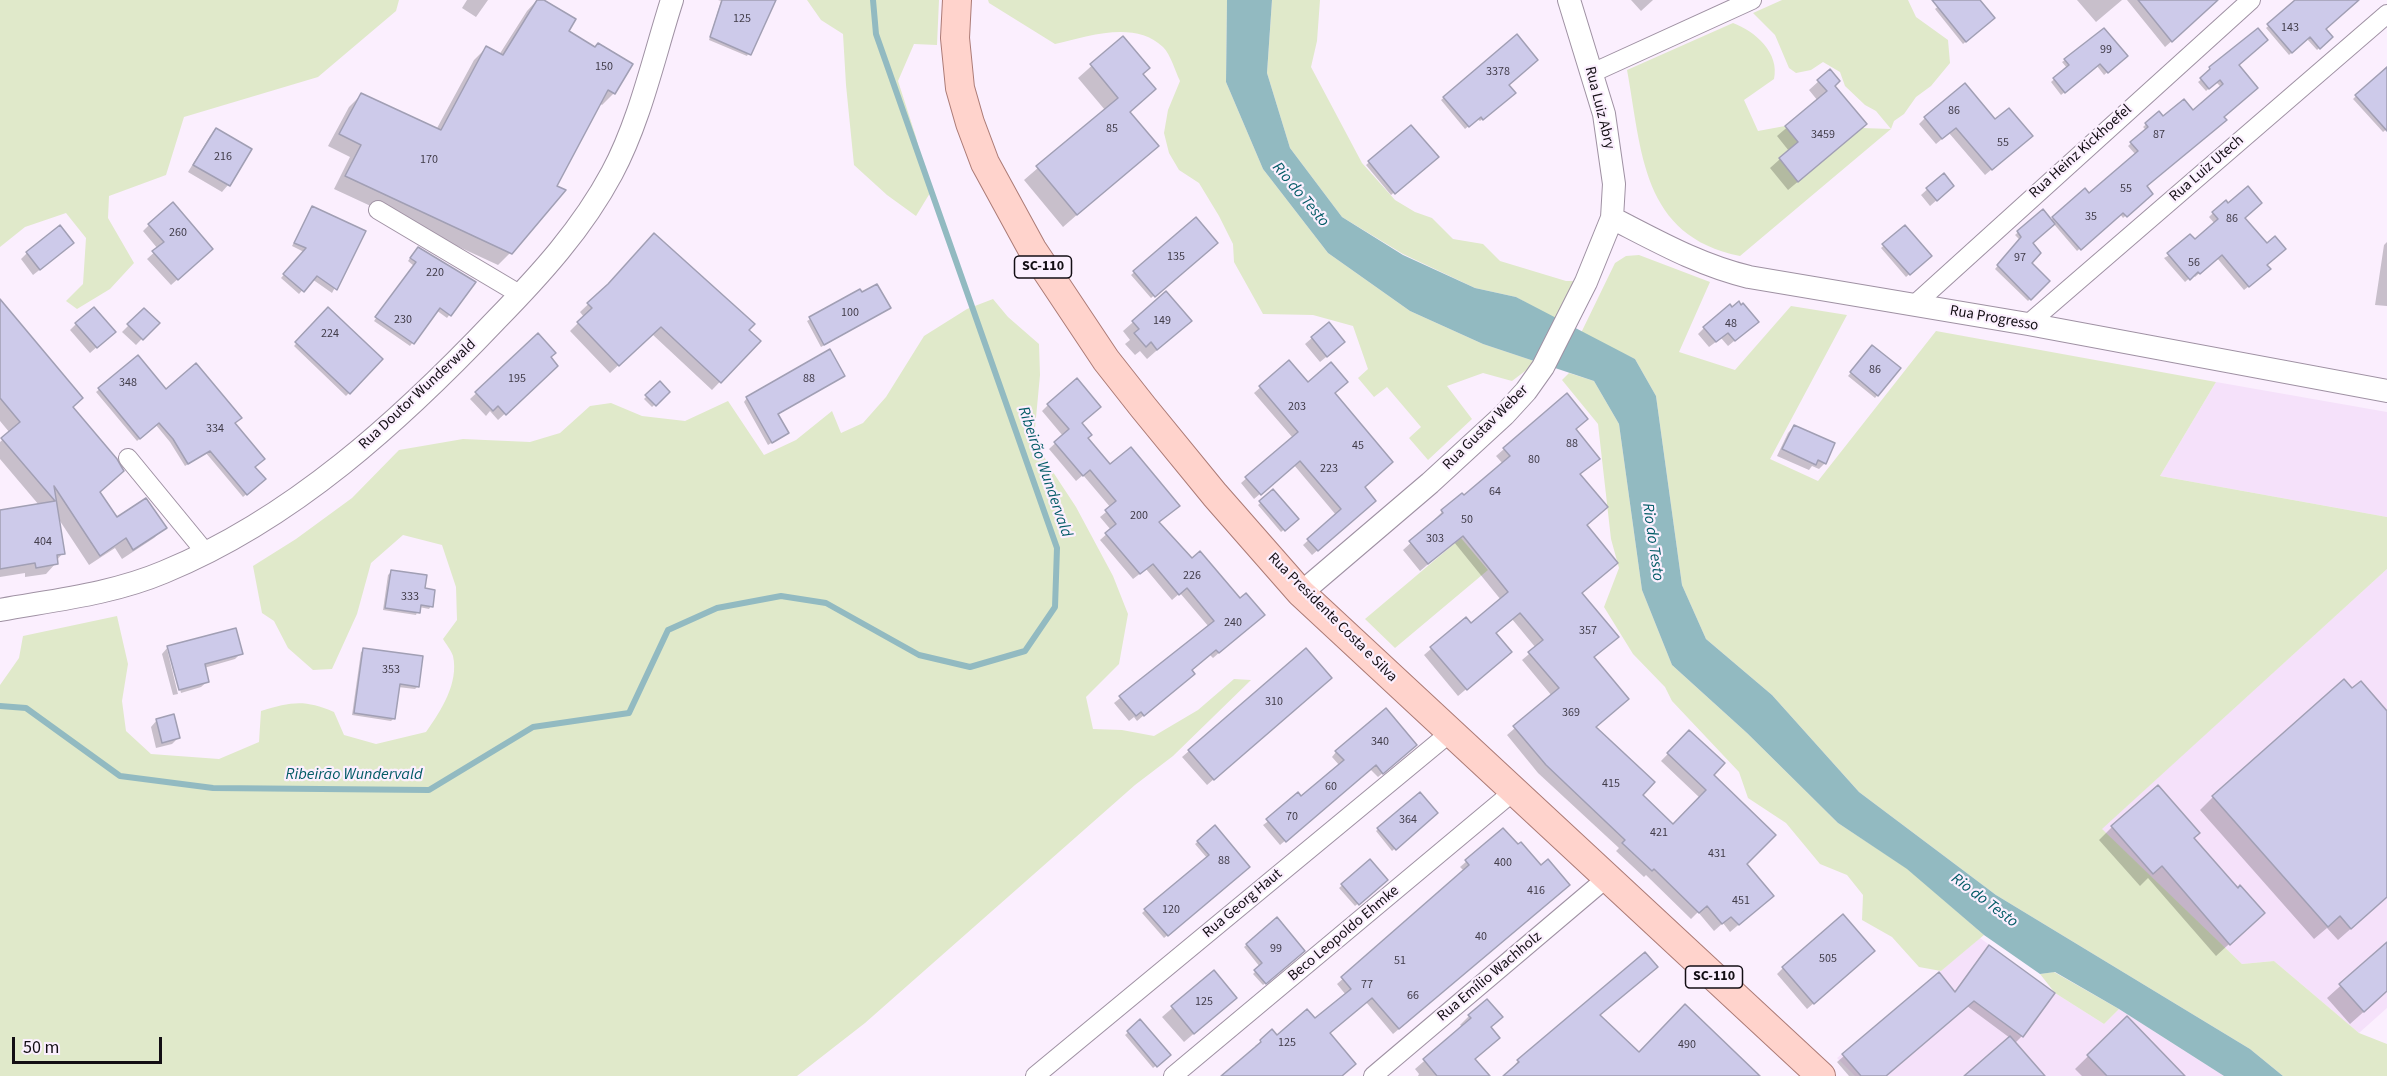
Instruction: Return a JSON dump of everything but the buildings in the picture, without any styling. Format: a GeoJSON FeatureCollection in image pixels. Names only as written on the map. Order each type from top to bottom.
{"type":"FeatureCollection","features":[{"type":"Feature","properties":{"kind":"main road","name":"Rua Presidente Costa e Silva"},"geometry":{"type":"LineString","coordinates":[[957,0],[956,56],[960,88],[985,163],[1007,207],[1038,259],[1106,360],[1215,495],[1301,593],[1821,1076]]}},
{"type":"Feature","properties":{"kind":"street","name":"Rua Doutor Wunderwald"},"geometry":{"type":"LineString","coordinates":[[0,610],[82,596],[139,582],[206,553],[304,492],[368,442],[441,377],[521,295],[570,239],[595,204],[614,170],[633,124],[672,0]]}},
{"type":"Feature","properties":{"kind":"street","name":"Rua Luiz Abry"},"geometry":{"type":"LineString","coordinates":[[1569,0],[1604,114],[1614,184],[1612,218]]}},
{"type":"Feature","properties":{"kind":"street"},"geometry":{"type":"LineString","coordinates":[[1592,73],[1752,0]]}},
{"type":"Feature","properties":{"kind":"street","name":"Rua Heinz Kickhoefel"},"geometry":{"type":"LineString","coordinates":[[1913,306],[2251,0]]}},
{"type":"Feature","properties":{"kind":"street","name":"Rua Luiz Utech"},"geometry":{"type":"LineString","coordinates":[[2028,324],[2387,14]]}},
{"type":"Feature","properties":{"kind":"street"},"geometry":{"type":"LineString","coordinates":[[378,210],[521,295]]}},
{"type":"Feature","properties":{"kind":"street","name":"Rua Gustav Weber"},"geometry":{"type":"LineString","coordinates":[[1301,593],[1430,483],[1504,416],[1526,391],[1543,367],[1569,319],[1597,258],[1612,218]]}},
{"type":"Feature","properties":{"kind":"street","name":"Rua Progresso"},"geometry":{"type":"LineString","coordinates":[[1612,218],[1682,255],[1720,270],[1913,306],[2028,324],[2387,391]]}},
{"type":"Feature","properties":{"kind":"street"},"geometry":{"type":"LineString","coordinates":[[128,458],[206,553]]}},
{"type":"Feature","properties":{"kind":"street","name":"Rua Georg Haut"},"geometry":{"type":"LineString","coordinates":[[1035,1076],[1451,732]]}},
{"type":"Feature","properties":{"kind":"street","name":"Beco Leopoldo Ehmke"},"geometry":{"type":"LineString","coordinates":[[1173,1076],[1514,791]]}},
{"type":"Feature","properties":{"kind":"street","name":"Rua Emílio Wachholz"},"geometry":{"type":"LineString","coordinates":[[1373,1076],[1608,877]]}},
{"type":"Feature","properties":{"kind":"shaded area"},"geometry":{"type":"Polygon","coordinates":[[[2216,382],[2387,412],[2387,517],[2160,476],[2216,382]]]}},
{"type":"Feature","properties":{"kind":"shaded area"},"geometry":{"type":"Polygon","coordinates":[[[2387,569],[2387,1008],[2359,1033],[2274,961],[2242,964],[2101,829],[2387,569]]]}},
{"type":"Feature","properties":{"kind":"shaded area"},"geometry":{"type":"Polygon","coordinates":[[[1980,938],[2055,993],[2104,1024],[2119,1009],[2224,1076],[1855,1076],[1837,1058],[1980,938]]]}},
{"type":"Feature","properties":{"kind":"green space"},"geometry":{"type":"Polygon","coordinates":[[[0,0],[399,0],[396,11],[318,77],[184,117],[166,175],[109,196],[108,218],[134,263],[110,289],[77,309],[66,301],[83,284],[86,238],[66,213],[25,227],[0,247],[0,0]]]}},
{"type":"Feature","properties":{"kind":"green space"},"geometry":{"type":"Polygon","coordinates":[[[807,0],[939,0],[937,45],[914,44],[898,81],[916,137],[930,193],[916,216],[887,195],[854,165],[843,34],[821,20],[807,0]]]}},
{"type":"Feature","properties":{"kind":"green space"},"geometry":{"type":"Polygon","coordinates":[[[988,0],[1227,0],[1226,82],[1263,169],[1328,253],[1410,311],[1483,344],[1537,362],[1512,381],[1483,373],[1447,386],[1472,419],[1428,460],[1409,438],[1421,427],[1387,387],[1374,397],[1358,378],[1368,369],[1353,326],[1313,315],[1263,314],[1234,262],[1233,244],[1219,216],[1199,183],[1179,170],[1169,153],[1164,133],[1168,110],[1180,81],[1166,50],[1152,39],[1125,32],[1097,34],[1055,44],[989,3],[988,0]]]}},
{"type":"Feature","properties":{"kind":"green space"},"geometry":{"type":"Polygon","coordinates":[[[1272,0],[1320,0],[1317,41],[1311,67],[1362,163],[1395,200],[1415,212],[1432,218],[1453,239],[1483,244],[1500,261],[1566,281],[1575,281],[1559,321],[1516,297],[1475,288],[1403,254],[1342,217],[1290,148],[1267,73],[1272,0]]]}},
{"type":"Feature","properties":{"kind":"green space"},"geometry":{"type":"Polygon","coordinates":[[[1782,0],[1908,0],[1916,17],[1948,40],[1950,63],[1931,86],[1916,97],[1904,114],[1894,121],[1891,129],[1876,111],[1865,105],[1845,86],[1840,72],[1823,62],[1811,70],[1796,73],[1789,68],[1775,35],[1753,13],[1782,0]]]}},
{"type":"Feature","properties":{"kind":"green space"},"geometry":{"type":"Polygon","coordinates":[[[1733,23],[1750,31],[1764,44],[1775,69],[1774,79],[1744,100],[1758,131],[1785,126],[1798,142],[1779,158],[1798,181],[1862,128],[1891,129],[1740,256],[1707,246],[1683,230],[1665,210],[1652,186],[1643,159],[1627,70],[1733,23]]]}},
{"type":"Feature","properties":{"kind":"green space"},"geometry":{"type":"Polygon","coordinates":[[[1639,255],[1710,282],[1679,352],[1735,370],[1791,306],[1847,315],[1770,459],[1818,481],[1936,331],[2216,382],[2160,476],[2387,517],[2387,569],[2102,829],[2242,964],[2274,961],[2359,1033],[2387,1044],[2387,1076],[2283,1076],[2250,1049],[1996,895],[1859,792],[1772,695],[1706,639],[1682,585],[1656,396],[1635,359],[1581,333],[1615,263],[1626,256],[1639,255]]]}},
{"type":"Feature","properties":{"kind":"green space"},"geometry":{"type":"Polygon","coordinates":[[[993,299],[1008,317],[1039,344],[1040,375],[1034,439],[1076,507],[1113,576],[1128,614],[1119,664],[1086,697],[1093,729],[1122,730],[1154,736],[1198,710],[1234,679],[1251,680],[1173,756],[1135,785],[865,1023],[797,1076],[0,1076],[0,685],[19,658],[23,636],[117,616],[128,664],[122,701],[126,731],[151,754],[219,759],[259,742],[261,711],[298,703],[314,705],[334,712],[344,735],[376,744],[426,732],[443,706],[451,686],[454,666],[453,656],[443,639],[457,620],[456,587],[442,545],[403,535],[371,563],[357,614],[332,669],[313,670],[288,648],[274,621],[262,613],[253,566],[296,539],[352,498],[399,450],[463,439],[530,442],[560,433],[590,406],[611,403],[642,416],[685,421],[728,401],[764,455],[796,440],[832,411],[841,433],[863,423],[886,397],[924,336],[967,309],[993,299]]]}},
{"type":"Feature","properties":{"kind":"green space"},"geometry":{"type":"Polygon","coordinates":[[[1569,373],[1594,381],[1619,424],[1642,590],[1672,665],[1747,733],[1838,823],[1908,869],[1984,935],[1941,971],[1919,967],[1892,937],[1862,920],[1863,895],[1847,875],[1820,864],[1786,823],[1748,798],[1739,772],[1672,701],[1665,687],[1633,654],[1604,607],[1619,568],[1611,539],[1598,424],[1562,380],[1569,373]]]}},
{"type":"Feature","properties":{"kind":"green space"},"geometry":{"type":"Polygon","coordinates":[[[1461,538],[1488,570],[1395,648],[1365,619],[1461,538]]]}},
{"type":"Feature","properties":{"kind":"green space"},"geometry":{"type":"Polygon","coordinates":[[[2054,972],[2119,1009],[2104,1024],[2055,993],[2040,974],[2054,972]]]}},
{"type":"Feature","properties":{"kind":"water","name":"Rio do Testo"},"geometry":{"type":"Polygon","coordinates":[[[1227,0],[1272,0],[1267,73],[1290,148],[1342,217],[1403,255],[1475,288],[1516,297],[1635,359],[1656,396],[1682,585],[1706,639],[1772,695],[1859,792],[1996,895],[2250,1049],[2283,1076],[2224,1076],[2119,1009],[2055,972],[2040,974],[1984,935],[1907,869],[1838,823],[1747,733],[1672,665],[1642,590],[1619,424],[1594,381],[1483,344],[1410,311],[1328,253],[1263,169],[1226,82],[1227,0]]]}},
{"type":"Feature","properties":{"kind":"waterway","name":"Ribeirão Wundervald"},"geometry":{"type":"LineString","coordinates":[[0,706],[26,708],[120,776],[213,788],[429,790],[533,727],[629,713],[668,630],[717,608],[781,596],[826,603],[919,655],[970,667],[1025,651],[1055,607],[1057,548],[876,34],[873,0]]}}]}
